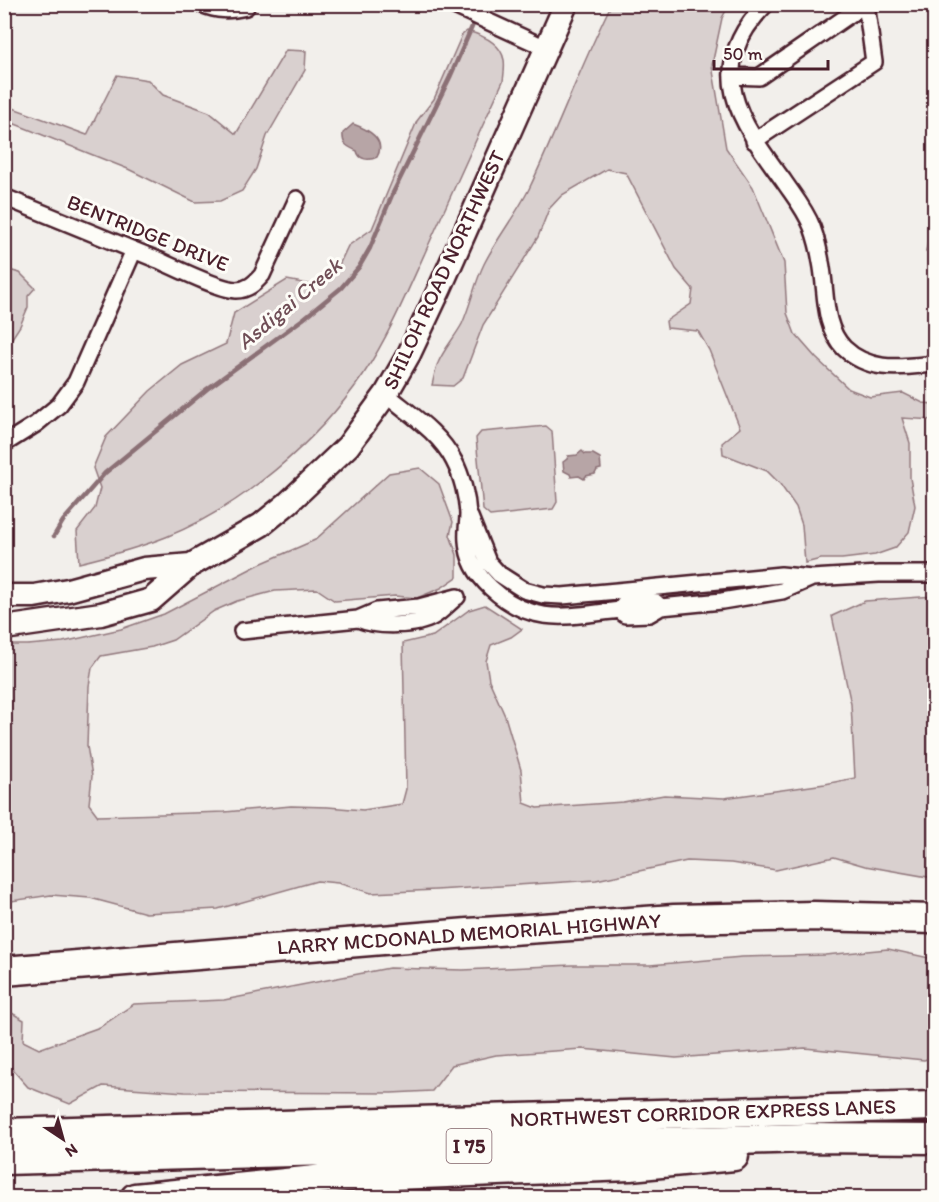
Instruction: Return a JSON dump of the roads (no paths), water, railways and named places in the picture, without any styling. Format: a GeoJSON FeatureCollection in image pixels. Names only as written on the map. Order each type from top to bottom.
{"type":"FeatureCollection","features":[{"type":"Feature","properties":{"kind":"highway","name":"LARRY MCDONALD MEMORIAL HIGHWAY"},"geometry":{"type":"LineString","coordinates":[[4,970],[674,919],[814,916],[934,919]]}},
{"type":"Feature","properties":{"kind":"highway"},"geometry":{"type":"LineString","coordinates":[[4,951],[126,960]]}},
{"type":"Feature","properties":{"kind":"highway","name":"NORTHWEST CORRIDOR EXPRESS LANES"},"geometry":{"type":"LineString","coordinates":[[4,1133],[934,1106]]}},
{"type":"Feature","properties":{"kind":"highway"},"geometry":{"type":"LineString","coordinates":[[135,1197],[345,1177],[679,1162],[778,1150],[836,1138]]}},
{"type":"Feature","properties":{"kind":"highway","name":"I 75"},"geometry":{"type":"LineString","coordinates":[[4,1160],[836,1138],[934,1139]]}},
{"type":"Feature","properties":{"kind":"street"},"geometry":{"type":"LineString","coordinates":[[201,4],[214,9],[230,11],[246,7]]}},
{"type":"Feature","properties":{"kind":"street"},"geometry":{"type":"LineString","coordinates":[[450,4],[546,48]]}},
{"type":"Feature","properties":{"kind":"street","name":"SHILOH ROAD NORTHWEST"},"geometry":{"type":"LineString","coordinates":[[4,628],[101,614],[151,600],[191,565],[261,525],[288,503],[348,446],[386,394],[409,354],[566,4]]}},
{"type":"Feature","properties":{"kind":"street"},"geometry":{"type":"LineString","coordinates":[[766,4],[741,37],[734,54],[732,76],[735,101],[754,141],[803,209],[811,226],[821,262],[829,320],[835,335],[844,347],[867,364],[895,368],[934,364]]}},
{"type":"Feature","properties":{"kind":"street"},"geometry":{"type":"LineString","coordinates":[[732,76],[759,77],[866,4],[874,62],[754,141]]}},
{"type":"Feature","properties":{"kind":"street","name":"BENTRIDGE DRIVE"},"geometry":{"type":"LineString","coordinates":[[4,197],[227,289],[245,289],[256,283],[262,275],[297,199]]}},
{"type":"Feature","properties":{"kind":"street"},"geometry":{"type":"LineString","coordinates":[[4,444],[36,424],[51,411],[76,382],[134,250]]}},
{"type":"Feature","properties":{"kind":"street"},"geometry":{"type":"LineString","coordinates":[[386,394],[435,434],[454,461],[460,475],[468,513],[467,541],[471,564],[483,581],[513,606],[533,614],[555,617],[620,610],[625,603],[654,601],[661,607],[722,601],[782,591],[812,578]]}},
{"type":"Feature","properties":{"kind":"street"},"geometry":{"type":"LineString","coordinates":[[468,513],[475,525],[488,562],[499,574],[524,590],[543,595],[562,596],[782,575],[812,578],[879,574],[934,574]]}},
{"type":"Feature","properties":{"kind":"street","name":"SHILOH ROAD NORTHWEST"},"geometry":{"type":"LineString","coordinates":[[4,596],[34,596],[68,590],[144,569],[191,565]]}},
{"type":"Feature","properties":{"kind":"street"},"geometry":{"type":"LineString","coordinates":[[242,631],[358,619],[377,611],[419,607],[457,597],[434,616],[413,624],[368,623],[358,619]]}},
{"type":"Feature","properties":{"kind":"waterway","name":"Asdigai Creek"},"geometry":{"type":"LineString","coordinates":[[54,536],[63,521],[105,473],[207,389],[303,319],[341,288],[359,267],[450,77],[482,4]]}}]}
